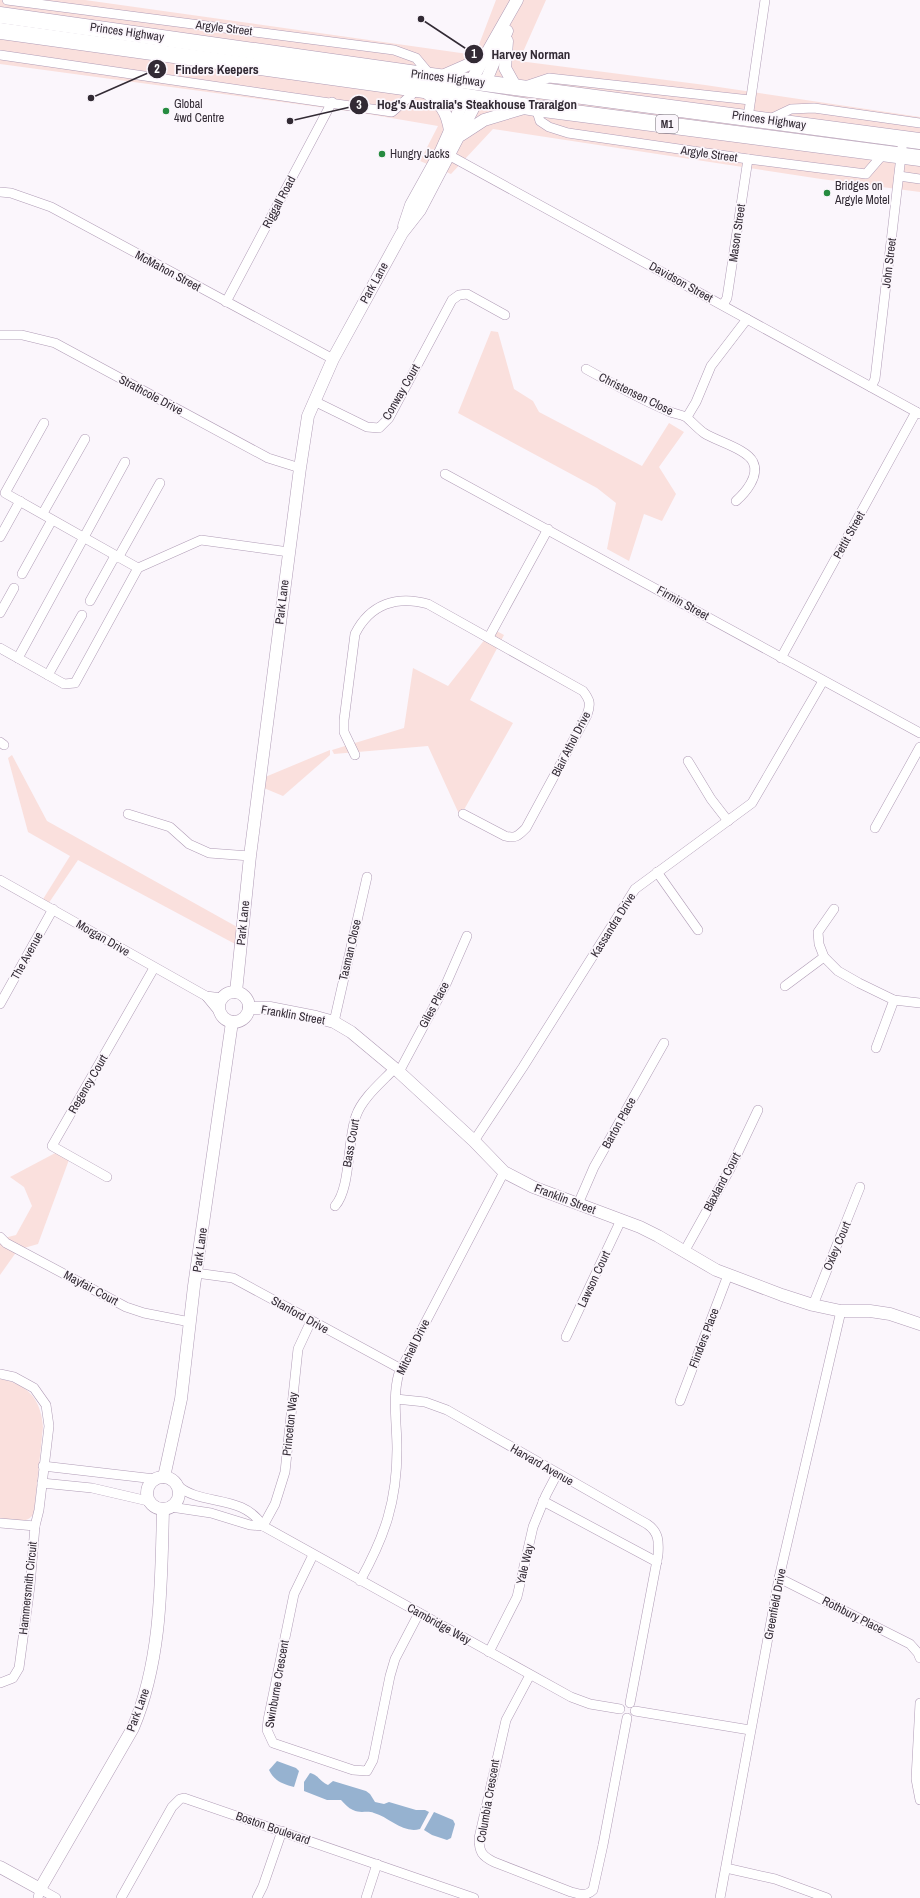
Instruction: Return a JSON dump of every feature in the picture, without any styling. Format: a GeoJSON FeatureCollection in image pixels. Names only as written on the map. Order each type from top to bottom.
{"type":"FeatureCollection","features":[{"type":"Feature","properties":{"kind":"highway","name":"Princes Highway"},"geometry":{"type":"LineString","coordinates":[[0,15],[428,83],[471,98],[885,152],[920,158]]}},
{"type":"Feature","properties":{"kind":"highway","name":"Princes Highway"},"geometry":{"type":"LineString","coordinates":[[0,31],[428,83],[478,82],[920,141]]}},
{"type":"Feature","properties":{"kind":"highway"},"geometry":{"type":"LineString","coordinates":[[471,98],[478,82]]}},
{"type":"Feature","properties":{"kind":"street","name":"Argyle Street"},"geometry":{"type":"LineString","coordinates":[[8,0],[394,50],[416,58],[428,83]]}},
{"type":"Feature","properties":{"kind":"street"},"geometry":{"type":"LineString","coordinates":[[478,82],[510,24],[518,0]]}},
{"type":"Feature","properties":{"kind":"street"},"geometry":{"type":"LineString","coordinates":[[478,82],[487,52],[518,0]]}},
{"type":"Feature","properties":{"kind":"street"},"geometry":{"type":"LineString","coordinates":[[748,118],[765,0]]}},
{"type":"Feature","properties":{"kind":"street"},"geometry":{"type":"LineString","coordinates":[[510,24],[505,68],[518,87],[549,78],[750,100]]}},
{"type":"Feature","properties":{"kind":"street"},"geometry":{"type":"LineString","coordinates":[[0,55],[332,102],[392,112],[428,83],[472,63],[487,52]]}},
{"type":"Feature","properties":{"kind":"street"},"geometry":{"type":"LineString","coordinates":[[428,83],[438,102],[448,116],[454,135],[484,120],[508,112],[533,107]]}},
{"type":"Feature","properties":{"kind":"street","name":"Park Lane"},"geometry":{"type":"LineString","coordinates":[[236,992],[250,856],[308,416],[333,359],[402,233],[411,206],[445,153],[471,98]]}},
{"type":"Feature","properties":{"kind":"street","name":"Riggall Road"},"geometry":{"type":"LineString","coordinates":[[226,302],[332,102]]}},
{"type":"Feature","properties":{"kind":"street","name":"Argyle Street"},"geometry":{"type":"LineString","coordinates":[[533,107],[540,121],[549,127],[568,134],[748,159],[866,174],[885,152]]}},
{"type":"Feature","properties":{"kind":"street"},"geometry":{"type":"LineString","coordinates":[[765,120],[781,115],[791,109],[814,108],[920,123]]}},
{"type":"Feature","properties":{"kind":"street","name":"John Street"},"geometry":{"type":"LineString","coordinates":[[871,387],[875,379],[903,139]]}},
{"type":"Feature","properties":{"kind":"street","name":"Davidson Street"},"geometry":{"type":"LineString","coordinates":[[445,153],[918,413]]}},
{"type":"Feature","properties":{"kind":"street","name":"Mason Street"},"geometry":{"type":"LineString","coordinates":[[723,305],[727,298],[748,159]]}},
{"type":"Feature","properties":{"kind":"street"},"geometry":{"type":"LineString","coordinates":[[899,176],[920,179]]}},
{"type":"Feature","properties":{"kind":"street","name":"McMahon Street"},"geometry":{"type":"LineString","coordinates":[[0,192],[19,196],[51,207],[333,359]]}},
{"type":"Feature","properties":{"kind":"street","name":"Conway Court"},"geometry":{"type":"LineString","coordinates":[[314,401],[367,427],[379,428],[389,418],[452,300],[458,292],[467,294],[506,315]]}},
{"type":"Feature","properties":{"kind":"street","name":"Christensen Close"},"geometry":{"type":"LineString","coordinates":[[687,417],[696,402],[711,366],[747,319]]}},
{"type":"Feature","properties":{"kind":"street","name":"Strathcole Drive"},"geometry":{"type":"LineString","coordinates":[[0,335],[22,334],[55,343],[268,458],[300,468]]}},
{"type":"Feature","properties":{"kind":"street","name":"Christensen Close"},"geometry":{"type":"LineString","coordinates":[[586,369],[660,408],[687,417],[698,428],[747,454],[753,462],[755,468],[750,486],[746,493],[736,502]]}},
{"type":"Feature","properties":{"kind":"street","name":"Pettit Street"},"geometry":{"type":"LineString","coordinates":[[781,658],[918,413]]}},
{"type":"Feature","properties":{"kind":"street"},"geometry":{"type":"LineString","coordinates":[[44,423],[3,492],[42,513],[84,539],[138,568]]}},
{"type":"Feature","properties":{"kind":"street"},"geometry":{"type":"LineString","coordinates":[[42,513],[85,439]]}},
{"type":"Feature","properties":{"kind":"street"},"geometry":{"type":"LineString","coordinates":[[18,658],[125,462]]}},
{"type":"Feature","properties":{"kind":"street","name":"Firmin Street"},"geometry":{"type":"LineString","coordinates":[[445,474],[920,733]]}},
{"type":"Feature","properties":{"kind":"street"},"geometry":{"type":"LineString","coordinates":[[90,601],[160,483]]}},
{"type":"Feature","properties":{"kind":"street"},"geometry":{"type":"LineString","coordinates":[[0,537],[20,501]]}},
{"type":"Feature","properties":{"kind":"street"},"geometry":{"type":"LineString","coordinates":[[22,574],[52,520]]}},
{"type":"Feature","properties":{"kind":"street"},"geometry":{"type":"LineString","coordinates":[[489,637],[548,529]]}},
{"type":"Feature","properties":{"kind":"street"},"geometry":{"type":"LineString","coordinates":[[0,648],[64,684],[75,683],[138,568],[201,540],[289,552]]}},
{"type":"Feature","properties":{"kind":"street"},"geometry":{"type":"LineString","coordinates":[[0,613],[14,588]]}},
{"type":"Feature","properties":{"kind":"street","name":"Blair Athol Drive"},"geometry":{"type":"LineString","coordinates":[[355,755],[344,732],[344,720],[356,634],[361,622],[372,612],[386,604],[400,600],[415,600],[428,604],[574,684],[583,691],[589,699],[591,706],[588,715],[526,828],[519,836],[512,838],[505,836],[462,814]]}},
{"type":"Feature","properties":{"kind":"street"},"geometry":{"type":"LineString","coordinates":[[48,675],[82,615]]}},
{"type":"Feature","properties":{"kind":"street","name":"Kassandra Drive"},"geometry":{"type":"LineString","coordinates":[[474,1141],[523,1067],[635,889],[752,802],[823,680]]}},
{"type":"Feature","properties":{"kind":"street"},"geometry":{"type":"LineString","coordinates":[[876,828],[920,747]]}},
{"type":"Feature","properties":{"kind":"street"},"geometry":{"type":"LineString","coordinates":[[688,761],[711,799],[728,821]]}},
{"type":"Feature","properties":{"kind":"street"},"geometry":{"type":"LineString","coordinates":[[128,814],[170,827],[189,844],[209,853],[250,856]]}},
{"type":"Feature","properties":{"kind":"street"},"geometry":{"type":"LineString","coordinates":[[656,872],[698,930]]}},
{"type":"Feature","properties":{"kind":"street","name":"Tasman Close"},"geometry":{"type":"LineString","coordinates":[[334,1022],[367,877]]}},
{"type":"Feature","properties":{"kind":"street","name":"Morgan Drive"},"geometry":{"type":"LineString","coordinates":[[0,880],[206,996],[222,998]]}},
{"type":"Feature","properties":{"kind":"street","name":"The Avenue"},"geometry":{"type":"LineString","coordinates":[[0,1004],[53,909]]}},
{"type":"Feature","properties":{"kind":"street"},"geometry":{"type":"LineString","coordinates":[[834,909],[818,932],[819,944],[824,957],[838,972],[859,984],[894,1000],[920,1002]]}},
{"type":"Feature","properties":{"kind":"street","name":"Giles Place"},"geometry":{"type":"LineString","coordinates":[[397,1070],[446,984],[467,936]]}},
{"type":"Feature","properties":{"kind":"street"},"geometry":{"type":"LineString","coordinates":[[785,986],[824,957]]}},
{"type":"Feature","properties":{"kind":"street","name":"Regency Court"},"geometry":{"type":"LineString","coordinates":[[107,1177],[52,1146],[154,968]]}},
{"type":"Feature","properties":{"kind":"street"},"geometry":{"type":"LineString","coordinates":[[230,992],[236,992],[244,996],[249,1003],[250,1008],[248,1013],[242,1020],[232,1022],[227,1021],[220,1013],[219,1008],[222,998],[230,992]]}},
{"type":"Feature","properties":{"kind":"street","name":"Morgan Drive"},"geometry":{"type":"LineString","coordinates":[[206,996],[220,1013]]}},
{"type":"Feature","properties":{"kind":"street"},"geometry":{"type":"LineString","coordinates":[[876,1048],[894,1000]]}},
{"type":"Feature","properties":{"kind":"street","name":"Franklin Street"},"geometry":{"type":"LineString","coordinates":[[250,1008],[270,1008],[294,1012],[334,1022],[366,1043],[397,1070],[474,1141],[504,1172],[533,1188],[621,1220],[658,1236],[716,1270],[813,1305],[841,1312],[870,1311],[890,1314],[920,1324]]}},
{"type":"Feature","properties":{"kind":"street","name":"Park Lane"},"geometry":{"type":"LineString","coordinates":[[160,1478],[181,1399],[196,1273],[232,1022]]}},
{"type":"Feature","properties":{"kind":"street","name":"Barton Place"},"geometry":{"type":"LineString","coordinates":[[578,1204],[594,1167],[664,1043]]}},
{"type":"Feature","properties":{"kind":"street","name":"Bass Court"},"geometry":{"type":"LineString","coordinates":[[335,1206],[341,1199],[344,1186],[356,1115],[361,1105],[397,1070]]}},
{"type":"Feature","properties":{"kind":"street","name":"Blaxland Court"},"geometry":{"type":"LineString","coordinates":[[684,1252],[730,1169],[758,1110]]}},
{"type":"Feature","properties":{"kind":"street","name":"Mitchell Drive"},"geometry":{"type":"LineString","coordinates":[[360,1581],[382,1537],[388,1520],[396,1469],[396,1386],[401,1369],[504,1172]]}},
{"type":"Feature","properties":{"kind":"street","name":"Oxley Court"},"geometry":{"type":"LineString","coordinates":[[813,1305],[860,1187]]}},
{"type":"Feature","properties":{"kind":"street","name":"Lawson Court"},"geometry":{"type":"LineString","coordinates":[[566,1337],[621,1220]]}},
{"type":"Feature","properties":{"kind":"street","name":"Mayfair Court"},"geometry":{"type":"LineString","coordinates":[[0,1237],[6,1243],[126,1307],[144,1313],[190,1322]]}},
{"type":"Feature","properties":{"kind":"street","name":"Stanford Drive"},"geometry":{"type":"LineString","coordinates":[[196,1273],[233,1278],[401,1369]]}},
{"type":"Feature","properties":{"kind":"street","name":"Flinders Place"},"geometry":{"type":"LineString","coordinates":[[680,1401],[728,1275]]}},
{"type":"Feature","properties":{"kind":"street","name":"Greenfield Drive"},"geometry":{"type":"LineString","coordinates":[[720,1898],[779,1578],[841,1312]]}},
{"type":"Feature","properties":{"kind":"street","name":"Princeton Way"},"geometry":{"type":"LineString","coordinates":[[263,1526],[281,1490],[285,1472],[298,1349],[310,1321]]}},
{"type":"Feature","properties":{"kind":"street","name":"Hammersmith Circuit"},"geometry":{"type":"LineString","coordinates":[[0,1374],[14,1377],[34,1388],[46,1405],[48,1415],[48,1436],[35,1526],[30,1586],[18,1668],[13,1678],[0,1683]]}},
{"type":"Feature","properties":{"kind":"street","name":"Harvard Avenue"},"geometry":{"type":"LineString","coordinates":[[396,1399],[416,1400],[435,1405],[655,1530],[659,1540],[657,1562],[630,1703]]}},
{"type":"Feature","properties":{"kind":"street"},"geometry":{"type":"LineString","coordinates":[[44,1466],[107,1474],[160,1478],[173,1481],[177,1485],[179,1496],[177,1501],[167,1508],[152,1506],[148,1501],[147,1489],[149,1484],[160,1478]]}},
{"type":"Feature","properties":{"kind":"street"},"geometry":{"type":"LineString","coordinates":[[104,1491],[107,1474]]}},
{"type":"Feature","properties":{"kind":"street","name":"Yale Way"},"geometry":{"type":"LineString","coordinates":[[488,1652],[517,1598],[533,1527],[543,1501],[557,1474]]}},
{"type":"Feature","properties":{"kind":"street"},"geometry":{"type":"LineString","coordinates":[[42,1483],[104,1491],[148,1501]]}},
{"type":"Feature","properties":{"kind":"street","name":"Cambridge Way"},"geometry":{"type":"LineString","coordinates":[[177,1485],[185,1492],[240,1507],[258,1519],[263,1526],[313,1555],[580,1701],[620,1709]]}},
{"type":"Feature","properties":{"kind":"street"},"geometry":{"type":"LineString","coordinates":[[543,1501],[657,1562]]}},
{"type":"Feature","properties":{"kind":"street","name":"Park Lane"},"geometry":{"type":"LineString","coordinates":[[39,1894],[122,1748],[141,1708],[150,1673],[160,1609],[167,1508]]}},
{"type":"Feature","properties":{"kind":"street","name":"Cambridge Way"},"geometry":{"type":"LineString","coordinates":[[167,1508],[211,1513],[250,1525],[263,1526]]}},
{"type":"Feature","properties":{"kind":"street"},"geometry":{"type":"LineString","coordinates":[[0,1523],[35,1526]]}},
{"type":"Feature","properties":{"kind":"street","name":"Swinburne Crescent"},"geometry":{"type":"LineString","coordinates":[[313,1555],[294,1594],[267,1725],[267,1730],[273,1743],[353,1770],[367,1771],[373,1760],[390,1676],[395,1659],[419,1613]]}},
{"type":"Feature","properties":{"kind":"street","name":"Rothbury Place"},"geometry":{"type":"LineString","coordinates":[[779,1578],[910,1644],[918,1653],[920,1658]]}},
{"type":"Feature","properties":{"kind":"street","name":"Columbia Crescent"},"geometry":{"type":"LineString","coordinates":[[530,1675],[506,1720],[480,1838],[480,1850],[484,1857],[494,1862],[571,1892],[584,1895],[593,1890],[627,1718]]}},
{"type":"Feature","properties":{"kind":"street"},"geometry":{"type":"LineString","coordinates":[[625,1703],[630,1703],[634,1706],[635,1712],[631,1717],[627,1718],[621,1714],[620,1709],[625,1703]]}},
{"type":"Feature","properties":{"kind":"street"},"geometry":{"type":"LineString","coordinates":[[920,1703],[916,1779],[920,1800]]}},
{"type":"Feature","properties":{"kind":"street"},"geometry":{"type":"LineString","coordinates":[[635,1712],[750,1730]]}},
{"type":"Feature","properties":{"kind":"street","name":"Boston Boulevard"},"geometry":{"type":"LineString","coordinates":[[121,1898],[172,1807],[180,1799],[190,1799],[474,1898]]}},
{"type":"Feature","properties":{"kind":"street"},"geometry":{"type":"LineString","coordinates":[[257,1898],[263,1886],[282,1831]]}},
{"type":"Feature","properties":{"kind":"street"},"geometry":{"type":"LineString","coordinates":[[366,1898],[377,1864]]}},
{"type":"Feature","properties":{"kind":"street"},"geometry":{"type":"LineString","coordinates":[[0,1867],[39,1894],[56,1898]]}},
{"type":"Feature","properties":{"kind":"street"},"geometry":{"type":"LineString","coordinates":[[726,1868],[775,1878],[827,1898]]}},
{"type":"Feature","properties":{"kind":"shaded area"},"geometry":{"type":"Polygon","coordinates":[[[0,0],[85,0],[475,55],[496,0],[546,0],[519,61],[705,85],[920,117],[920,192],[821,179],[493,129],[451,174],[420,161],[438,126],[356,112],[0,64],[0,0]]]}},
{"type":"Feature","properties":{"kind":"shaded area"},"geometry":{"type":"Polygon","coordinates":[[[491,331],[498,332],[514,389],[533,401],[539,412],[642,466],[669,423],[684,432],[659,467],[676,494],[662,521],[644,514],[629,561],[607,549],[616,503],[597,488],[458,413],[491,331]]]}},
{"type":"Feature","properties":{"kind":"shaded area"},"geometry":{"type":"Polygon","coordinates":[[[493,629],[504,635],[470,700],[513,723],[461,815],[459,814],[428,746],[334,754],[332,750],[404,728],[413,668],[448,686],[493,629]]]}},
{"type":"Feature","properties":{"kind":"shaded area"},"geometry":{"type":"Polygon","coordinates":[[[330,750],[330,755],[283,796],[259,786],[258,780],[330,750]]]}},
{"type":"Feature","properties":{"kind":"shaded area"},"geometry":{"type":"Polygon","coordinates":[[[12,755],[47,821],[239,928],[237,945],[78,860],[46,907],[40,904],[70,856],[28,832],[8,758],[12,755]]]}},
{"type":"Feature","properties":{"kind":"shaded area"},"geometry":{"type":"Polygon","coordinates":[[[59,1151],[70,1157],[38,1244],[17,1250],[0,1239],[16,1235],[32,1206],[24,1187],[10,1177],[59,1151]]]}},
{"type":"Feature","properties":{"kind":"shaded area"},"geometry":{"type":"Polygon","coordinates":[[[0,1241],[17,1251],[0,1275],[0,1241]]]}},
{"type":"Feature","properties":{"kind":"shaded area"},"geometry":{"type":"Polygon","coordinates":[[[0,1379],[10,1381],[31,1394],[36,1400],[42,1417],[43,1427],[34,1513],[31,1517],[24,1520],[0,1520],[0,1379]]]}},
{"type":"Feature","properties":{"kind":"water"},"geometry":{"type":"Polygon","coordinates":[[[277,1761],[296,1768],[299,1771],[294,1787],[279,1782],[271,1774],[269,1770],[277,1761]]]}},
{"type":"Feature","properties":{"kind":"water"},"geometry":{"type":"Polygon","coordinates":[[[310,1773],[328,1785],[333,1781],[366,1791],[375,1802],[384,1804],[389,1802],[416,1810],[425,1810],[429,1812],[420,1829],[408,1829],[380,1815],[353,1810],[341,1800],[327,1800],[304,1791],[304,1782],[310,1773]]]}},
{"type":"Feature","properties":{"kind":"water"},"geometry":{"type":"Polygon","coordinates":[[[434,1812],[453,1820],[455,1824],[451,1838],[447,1840],[432,1835],[424,1830],[434,1812]]]}},
{"type":"Feature","properties":{"kind":"place","name":"Harvey Norman"},"geometry":{"type":"Point","coordinates":[421,19]}},
{"type":"Feature","properties":{"kind":"place","name":"Finders Keepers"},"geometry":{"type":"Point","coordinates":[91,98]}},
{"type":"Feature","properties":{"kind":"place","name":"Global 4wd Centre"},"geometry":{"type":"Point","coordinates":[166,111]}},
{"type":"Feature","properties":{"kind":"place","name":"Hog's Australia's Steakhouse Traralgon"},"geometry":{"type":"Point","coordinates":[290,121]}},
{"type":"Feature","properties":{"kind":"place","name":"Hungry Jacks"},"geometry":{"type":"Point","coordinates":[382,154]}},
{"type":"Feature","properties":{"kind":"place","name":"Bridges on Argyle Motel"},"geometry":{"type":"Point","coordinates":[827,193]}}]}
